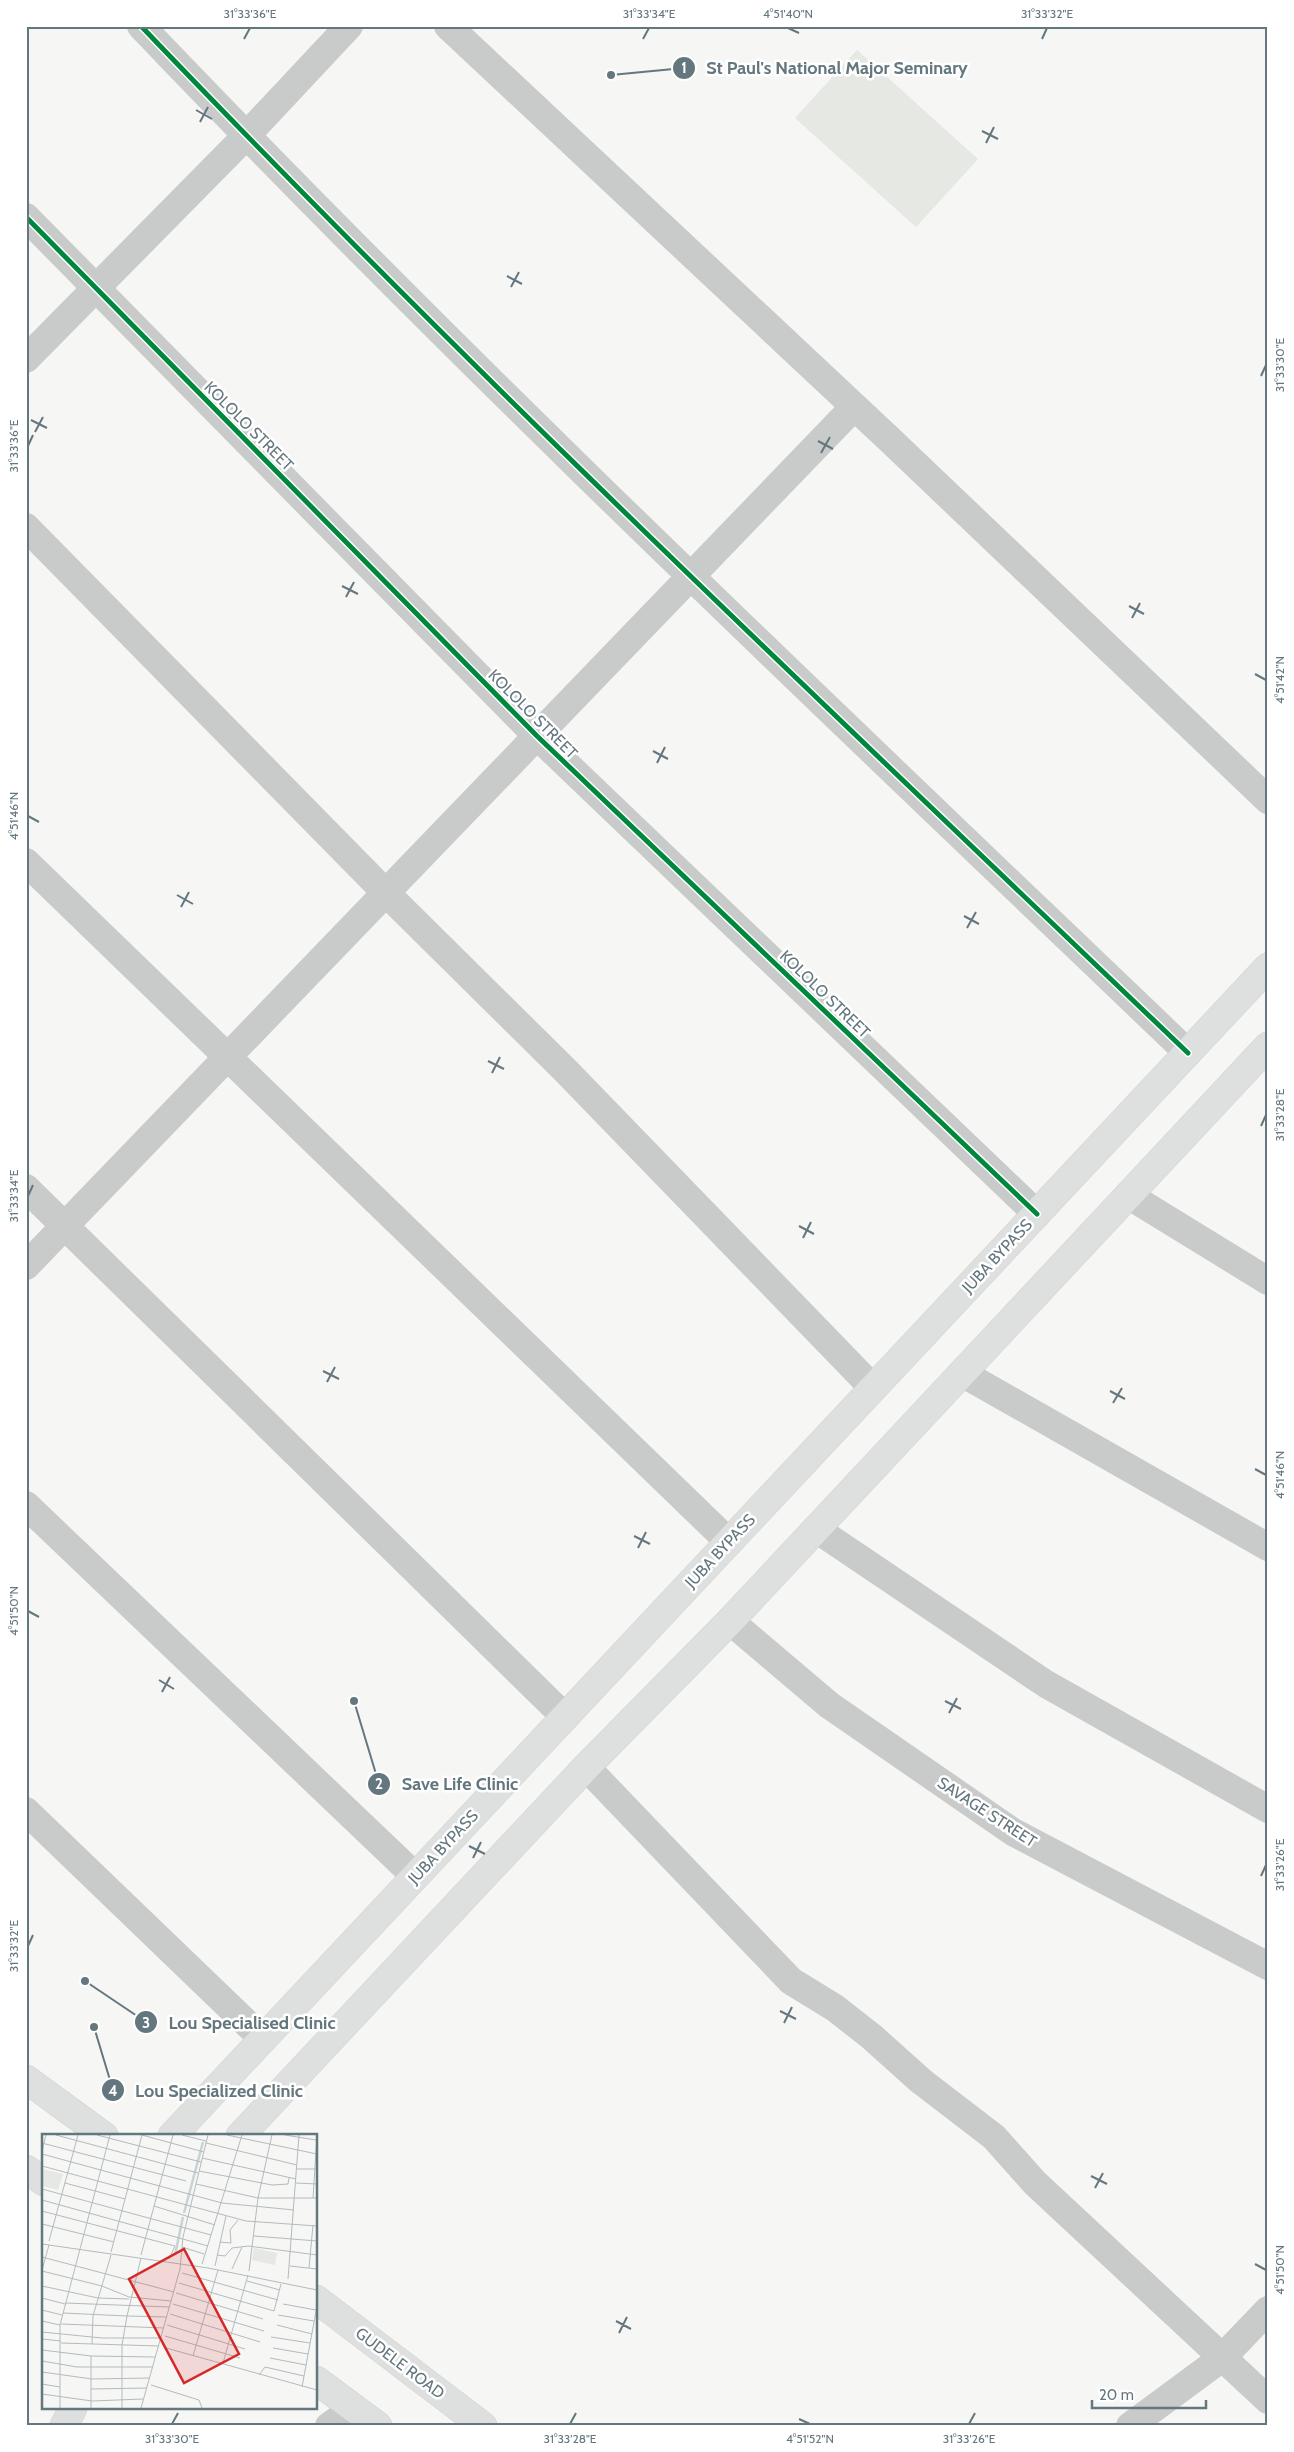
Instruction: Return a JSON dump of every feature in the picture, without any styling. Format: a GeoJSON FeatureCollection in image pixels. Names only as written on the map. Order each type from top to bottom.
{"type":"FeatureCollection","features":[{"type":"Feature","properties":{"kind":"main road","name":"JUBA BYPASS"},"geometry":{"type":"LineString","coordinates":[[174,2134],[1268,967]]}},
{"type":"Feature","properties":{"kind":"main road"},"geometry":{"type":"LineString","coordinates":[[242,2134],[586,1767],[730,1621],[1268,1046]]}},
{"type":"Feature","properties":{"kind":"main road"},"geometry":{"type":"LineString","coordinates":[[26,2079],[101,2134]]}},
{"type":"Feature","properties":{"kind":"main road"},"geometry":{"type":"LineString","coordinates":[[26,2169],[42,2181]]}},
{"type":"Feature","properties":{"kind":"main road","name":"GUDELE ROAD"},"geometry":{"type":"LineString","coordinates":[[318,2301],[483,2426]]}},
{"type":"Feature","properties":{"kind":"main road"},"geometry":{"type":"LineString","coordinates":[[318,2381],[378,2426]]}},
{"type":"Feature","properties":{"kind":"main road"},"geometry":{"type":"LineString","coordinates":[[64,2426],[72,2410]]}},
{"type":"Feature","properties":{"kind":"street"},"geometry":{"type":"LineString","coordinates":[[141,26],[246,136],[690,577],[1188,1053]]}},
{"type":"Feature","properties":{"kind":"street"},"geometry":{"type":"LineString","coordinates":[[26,359],[246,136],[349,26]]}},
{"type":"Feature","properties":{"kind":"street"},"geometry":{"type":"LineString","coordinates":[[448,26],[854,407],[1268,800]]}},
{"type":"Feature","properties":{"kind":"street","name":"KOLOLO STREET"},"geometry":{"type":"LineString","coordinates":[[26,217],[537,736],[1037,1214]]}},
{"type":"Feature","properties":{"kind":"street"},"geometry":{"type":"LineString","coordinates":[[26,1266],[854,407]]}},
{"type":"Feature","properties":{"kind":"street"},"geometry":{"type":"LineString","coordinates":[[26,527],[386,893],[566,1071],[873,1388]]}},
{"type":"Feature","properties":{"kind":"street"},"geometry":{"type":"LineString","coordinates":[[26,862],[729,1542]]}},
{"type":"Feature","properties":{"kind":"street"},"geometry":{"type":"LineString","coordinates":[[26,1188],[565,1717]]}},
{"type":"Feature","properties":{"kind":"street"},"geometry":{"type":"LineString","coordinates":[[1128,1195],[1268,1281]]}},
{"type":"Feature","properties":{"kind":"street"},"geometry":{"type":"LineString","coordinates":[[962,1373],[1268,1547]]}},
{"type":"Feature","properties":{"kind":"street"},"geometry":{"type":"LineString","coordinates":[[26,1505],[415,1876]]}},
{"type":"Feature","properties":{"kind":"street"},"geometry":{"type":"LineString","coordinates":[[816,1529],[1046,1684],[1268,1808]]}},
{"type":"Feature","properties":{"kind":"street","name":"SAVAGE STREET"},"geometry":{"type":"LineString","coordinates":[[730,1621],[829,1705],[1014,1832],[1268,1966]]}},
{"type":"Feature","properties":{"kind":"street"},"geometry":{"type":"LineString","coordinates":[[586,1767],[791,1981],[835,2008],[872,2037],[921,2081],[994,2137],[1035,2183],[1268,2400]]}},
{"type":"Feature","properties":{"kind":"street"},"geometry":{"type":"LineString","coordinates":[[26,1811],[263,2039]]}},
{"type":"Feature","properties":{"kind":"street"},"geometry":{"type":"LineString","coordinates":[[1130,2426],[1222,2358],[1268,2310]]}},
{"type":"Feature","properties":{"kind":"street"},"geometry":{"type":"LineString","coordinates":[[329,2426],[354,2408]]}},
{"type":"Feature","properties":{"kind":"shaded area"},"geometry":{"type":"Polygon","coordinates":[[[857,50],[978,159],[916,227],[795,118],[857,50]]]}},
{"type":"Feature","properties":{"kind":"cycle path"},"geometry":{"type":"LineString","coordinates":[[141,26],[398,288],[659,546],[1188,1053]]}},
{"type":"Feature","properties":{"kind":"cycle path"},"geometry":{"type":"LineString","coordinates":[[26,217],[537,736],[1037,1214]]}},
{"type":"Feature","properties":{"kind":"place","name":"St Paul's National Major Seminary"},"geometry":{"type":"Point","coordinates":[611,75]}},
{"type":"Feature","properties":{"kind":"place","name":"Save Life Clinic"},"geometry":{"type":"Point","coordinates":[354,1701]}},
{"type":"Feature","properties":{"kind":"place","name":"Lou Specialised Clinic"},"geometry":{"type":"Point","coordinates":[85,1981]}},
{"type":"Feature","properties":{"kind":"place","name":"Lou Specialized Clinic"},"geometry":{"type":"Point","coordinates":[94,2027]}}]}
